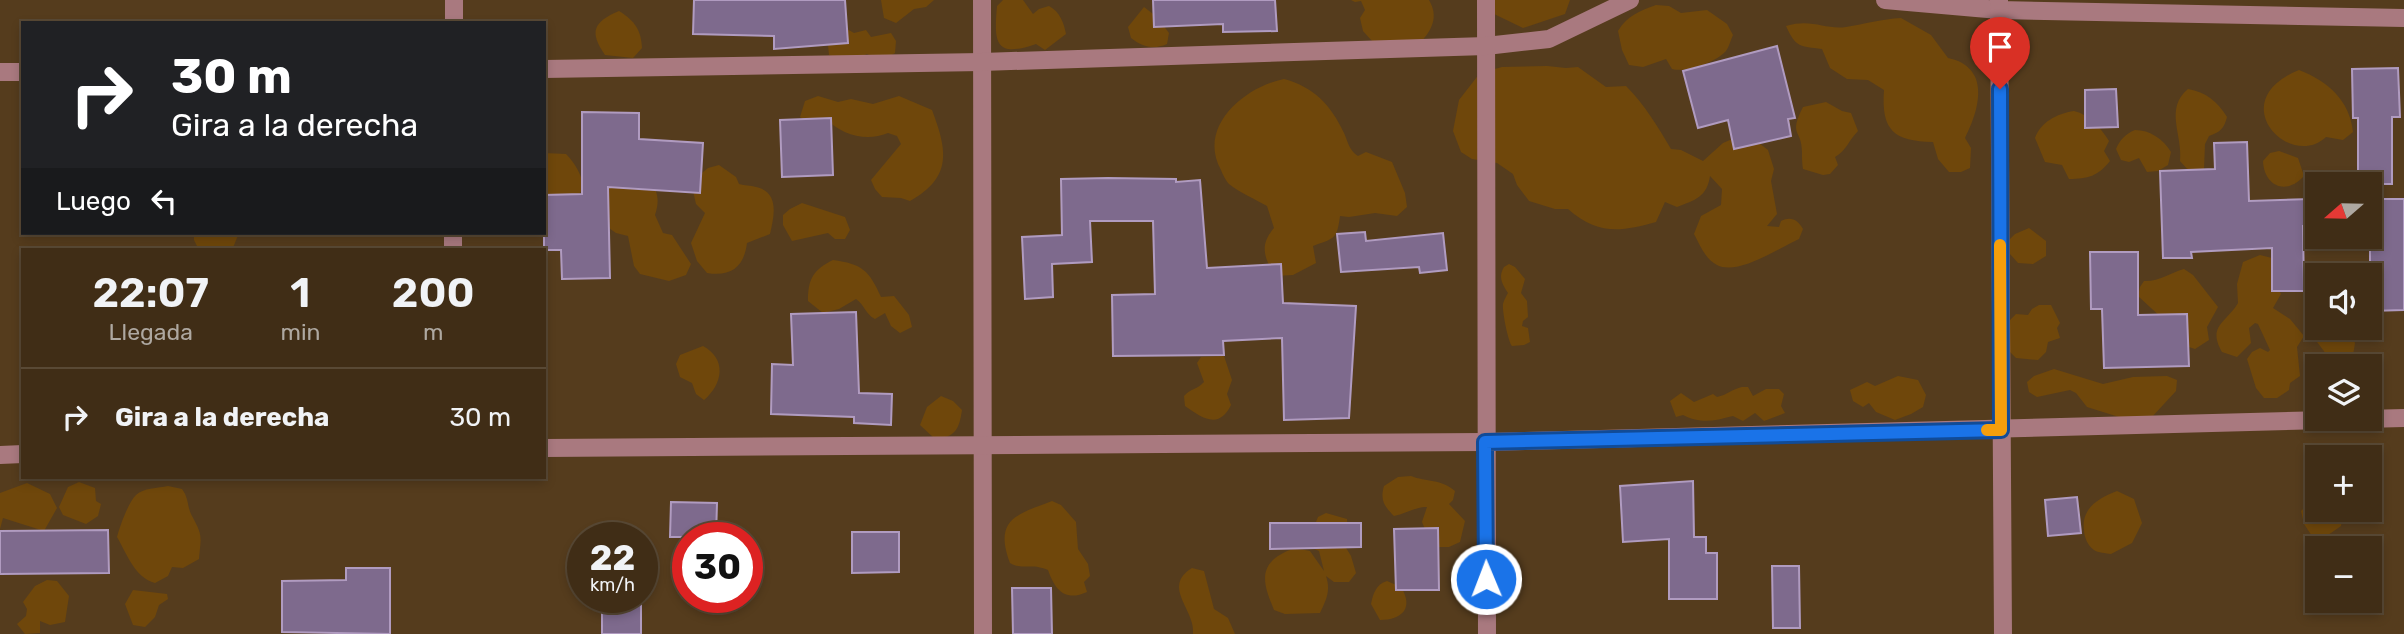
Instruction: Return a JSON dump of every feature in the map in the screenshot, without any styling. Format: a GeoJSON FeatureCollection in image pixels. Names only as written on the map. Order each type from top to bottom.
{"type":"FeatureCollection","features":[{"type":"Feature","properties":{"kind":"street"},"geometry":{"type":"LineString","coordinates":[[453,0],[454,21]]}},
{"type":"Feature","properties":{"kind":"street"},"geometry":{"type":"LineString","coordinates":[[982,0],[983,634]]}},
{"type":"Feature","properties":{"kind":"street"},"geometry":{"type":"LineString","coordinates":[[1486,0],[1487,634]]}},
{"type":"Feature","properties":{"kind":"street"},"geometry":{"type":"LineString","coordinates":[[546,69],[982,62],[1486,46],[1549,39],[1630,0]]}},
{"type":"Feature","properties":{"kind":"street"},"geometry":{"type":"LineString","coordinates":[[1885,0],[2404,18]]}},
{"type":"Feature","properties":{"kind":"street"},"geometry":{"type":"LineString","coordinates":[[1999,5],[2003,634]]}},
{"type":"Feature","properties":{"kind":"street"},"geometry":{"type":"LineString","coordinates":[[0,72],[21,72]]}},
{"type":"Feature","properties":{"kind":"street"},"geometry":{"type":"LineString","coordinates":[[546,448],[1485,442],[2404,418]]}},
{"type":"Feature","properties":{"kind":"street"},"geometry":{"type":"LineString","coordinates":[[0,454],[21,454]]}},
{"type":"Feature","properties":{"kind":"shaded area"},"geometry":{"type":"Polygon","coordinates":[[[881,0],[934,0],[926,7],[914,9],[896,23],[884,18],[881,0]]]}},
{"type":"Feature","properties":{"kind":"shaded area"},"geometry":{"type":"Polygon","coordinates":[[[1003,0],[1023,0],[1033,14],[1049,6],[1061,18],[1066,34],[1045,50],[1036,44],[1022,48],[1004,48],[997,37],[996,29],[997,6],[1003,0]]]}},
{"type":"Feature","properties":{"kind":"shaded area"},"geometry":{"type":"Polygon","coordinates":[[[1351,0],[1429,0],[1434,12],[1433,23],[1420,43],[1372,41],[1363,31],[1360,18],[1365,10],[1361,1],[1351,0]]]}},
{"type":"Feature","properties":{"kind":"shaded area"},"geometry":{"type":"Polygon","coordinates":[[[1492,0],[1570,0],[1565,14],[1523,28],[1492,13],[1492,0]]]}},
{"type":"Feature","properties":{"kind":"shaded area"},"geometry":{"type":"Polygon","coordinates":[[[1656,5],[1669,6],[1681,13],[1707,10],[1727,24],[1733,35],[1727,49],[1708,63],[1693,68],[1672,69],[1666,59],[1643,67],[1629,65],[1618,31],[1625,21],[1656,5]]]}},
{"type":"Feature","properties":{"kind":"shaded area"},"geometry":{"type":"Polygon","coordinates":[[[1144,7],[1157,17],[1169,33],[1167,44],[1148,47],[1131,38],[1128,27],[1144,7]]]}},
{"type":"Feature","properties":{"kind":"shaded area"},"geometry":{"type":"Polygon","coordinates":[[[619,11],[633,22],[639,31],[642,48],[633,58],[605,55],[597,40],[596,28],[599,24],[619,11]]]}},
{"type":"Feature","properties":{"kind":"shaded area"},"geometry":{"type":"Polygon","coordinates":[[[1901,18],[1931,35],[1948,58],[1971,70],[1976,80],[1978,102],[1965,138],[1971,148],[1970,168],[1961,172],[1949,172],[1938,159],[1933,142],[1908,139],[1893,131],[1885,115],[1884,90],[1868,80],[1847,79],[1830,68],[1822,49],[1800,45],[1786,26],[1803,23],[1846,27],[1901,18]]]}},
{"type":"Feature","properties":{"kind":"shaded area"},"geometry":{"type":"Polygon","coordinates":[[[847,29],[854,33],[866,30],[871,37],[891,33],[896,41],[895,53],[882,61],[867,54],[848,59],[829,55],[827,36],[847,29]]]}},
{"type":"Feature","properties":{"kind":"shaded area"},"geometry":{"type":"Polygon","coordinates":[[[1502,67],[1578,67],[1606,87],[1626,86],[1645,108],[1671,149],[1681,150],[1703,161],[1723,143],[1746,133],[1768,150],[1774,169],[1771,181],[1777,214],[1767,226],[1779,227],[1781,221],[1794,220],[1803,229],[1799,239],[1747,264],[1736,267],[1717,265],[1703,251],[1694,234],[1701,216],[1721,205],[1722,189],[1710,176],[1706,189],[1695,200],[1677,207],[1665,202],[1656,222],[1631,228],[1610,229],[1589,223],[1568,209],[1555,209],[1529,201],[1517,185],[1513,174],[1497,163],[1472,159],[1461,152],[1453,131],[1459,100],[1480,73],[1502,67]]]}},
{"type":"Feature","properties":{"kind":"shaded area"},"geometry":{"type":"Polygon","coordinates":[[[2299,70],[2328,86],[2342,102],[2353,132],[2343,140],[2326,137],[2311,145],[2296,145],[2281,139],[2270,128],[2264,114],[2266,98],[2277,83],[2299,70]]]}},
{"type":"Feature","properties":{"kind":"shaded area"},"geometry":{"type":"Polygon","coordinates":[[[1284,79],[1295,82],[1320,98],[1333,114],[1355,154],[1358,156],[1366,152],[1392,162],[1405,193],[1407,207],[1397,216],[1375,213],[1340,216],[1334,237],[1313,246],[1316,263],[1293,275],[1276,276],[1265,252],[1266,240],[1274,228],[1267,206],[1228,183],[1215,154],[1215,139],[1228,111],[1240,100],[1269,83],[1284,79]]]}},
{"type":"Feature","properties":{"kind":"shaded area"},"geometry":{"type":"Polygon","coordinates":[[[2188,89],[2210,98],[2227,117],[2223,127],[2209,136],[2205,144],[2204,169],[2189,171],[2180,161],[2176,123],[2177,105],[2188,89]]]}},
{"type":"Feature","properties":{"kind":"shaded area"},"geometry":{"type":"Polygon","coordinates":[[[818,96],[838,102],[851,99],[873,104],[899,96],[932,110],[943,150],[943,162],[934,182],[910,201],[882,197],[871,180],[901,144],[897,136],[888,133],[863,137],[847,133],[826,119],[807,122],[800,117],[805,101],[818,96]]]}},
{"type":"Feature","properties":{"kind":"shaded area"},"geometry":{"type":"Polygon","coordinates":[[[1826,102],[1851,113],[1858,131],[1835,157],[1838,165],[1830,174],[1823,175],[1803,169],[1796,128],[1803,107],[1826,102]]]}},
{"type":"Feature","properties":{"kind":"shaded area"},"geometry":{"type":"Polygon","coordinates":[[[2074,111],[2090,119],[2106,136],[2109,141],[2104,151],[2110,161],[2092,176],[2069,179],[2062,165],[2045,162],[2035,138],[2041,127],[2050,120],[2074,111]]]}},
{"type":"Feature","properties":{"kind":"shaded area"},"geometry":{"type":"Polygon","coordinates":[[[2135,130],[2156,136],[2164,143],[2171,152],[2168,165],[2158,171],[2147,172],[2139,158],[2129,162],[2121,160],[2116,149],[2128,133],[2135,130]]]}},
{"type":"Feature","properties":{"kind":"shaded area"},"geometry":{"type":"Polygon","coordinates":[[[2279,151],[2298,158],[2304,176],[2290,186],[2283,187],[2272,182],[2264,170],[2263,161],[2270,153],[2279,151]]]}},
{"type":"Feature","properties":{"kind":"shaded area"},"geometry":{"type":"Polygon","coordinates":[[[546,153],[566,154],[577,169],[584,187],[571,206],[549,200],[546,196],[546,153]]]}},
{"type":"Feature","properties":{"kind":"shaded area"},"geometry":{"type":"Polygon","coordinates":[[[719,165],[736,177],[739,184],[756,187],[769,194],[774,213],[770,234],[747,243],[743,258],[735,268],[729,272],[715,274],[707,273],[697,261],[691,243],[705,213],[696,204],[691,182],[708,168],[719,165]]]}},
{"type":"Feature","properties":{"kind":"shaded area"},"geometry":{"type":"Polygon","coordinates":[[[607,183],[651,183],[658,198],[655,215],[663,233],[672,235],[691,264],[686,275],[669,281],[640,274],[634,266],[628,236],[616,233],[606,226],[607,183]]]}},
{"type":"Feature","properties":{"kind":"shaded area"},"geometry":{"type":"Polygon","coordinates":[[[802,203],[845,217],[850,230],[845,239],[835,239],[828,233],[792,241],[783,225],[783,215],[802,203]]]}},
{"type":"Feature","properties":{"kind":"shaded area"},"geometry":{"type":"Polygon","coordinates":[[[2029,228],[2046,241],[2046,256],[2033,264],[2018,263],[2010,254],[2010,239],[2029,228]]]}},
{"type":"Feature","properties":{"kind":"shaded area"},"geometry":{"type":"Polygon","coordinates":[[[194,235],[238,235],[233,248],[198,248],[194,235]]]}},
{"type":"Feature","properties":{"kind":"shaded area"},"geometry":{"type":"Polygon","coordinates":[[[2260,255],[2272,258],[2274,262],[2281,294],[2273,308],[2290,319],[2304,336],[2297,347],[2300,376],[2290,383],[2289,390],[2277,398],[2264,398],[2256,388],[2247,359],[2252,352],[2260,348],[2268,352],[2270,350],[2258,324],[2255,323],[2249,328],[2251,343],[2237,357],[2222,352],[2216,336],[2220,325],[2238,303],[2237,284],[2243,262],[2260,255]]]}},
{"type":"Feature","properties":{"kind":"shaded area"},"geometry":{"type":"Polygon","coordinates":[[[833,260],[858,266],[873,280],[881,297],[894,296],[909,315],[912,327],[900,333],[891,326],[885,313],[875,319],[856,299],[839,309],[823,313],[808,301],[813,276],[833,260]]]}},
{"type":"Feature","properties":{"kind":"shaded area"},"geometry":{"type":"Polygon","coordinates":[[[1509,264],[1525,279],[1521,293],[1527,301],[1528,317],[1522,326],[1528,328],[1530,342],[1524,345],[1512,346],[1504,319],[1503,304],[1508,293],[1501,274],[1509,264]]]}},
{"type":"Feature","properties":{"kind":"shaded area"},"geometry":{"type":"Polygon","coordinates":[[[2184,269],[2193,275],[2218,307],[2207,327],[2209,340],[2195,349],[2174,342],[2164,320],[2138,296],[2144,281],[2159,279],[2184,269]]]}},
{"type":"Feature","properties":{"kind":"shaded area"},"geometry":{"type":"Polygon","coordinates":[[[2039,305],[2051,305],[2060,323],[2057,328],[2060,338],[2048,342],[2046,352],[2038,360],[2016,358],[2008,350],[2005,325],[2016,314],[2028,315],[2039,305]]]}},
{"type":"Feature","properties":{"kind":"shaded area"},"geometry":{"type":"Polygon","coordinates":[[[2354,340],[2353,354],[2326,354],[2317,342],[2354,340]]]}},
{"type":"Feature","properties":{"kind":"shaded area"},"geometry":{"type":"Polygon","coordinates":[[[703,346],[716,358],[720,372],[715,387],[704,400],[696,394],[692,383],[680,377],[676,364],[680,355],[703,346]]]}},
{"type":"Feature","properties":{"kind":"shaded area"},"geometry":{"type":"Polygon","coordinates":[[[1224,356],[1232,380],[1227,394],[1231,405],[1221,417],[1204,418],[1185,406],[1184,396],[1204,382],[1197,363],[1201,357],[1224,356]]]}},
{"type":"Feature","properties":{"kind":"shaded area"},"geometry":{"type":"Polygon","coordinates":[[[2054,369],[2103,384],[2133,377],[2167,376],[2177,380],[2176,391],[2151,418],[2135,422],[2087,407],[2076,393],[2070,390],[2037,397],[2029,392],[2027,382],[2034,376],[2054,369]]]}},
{"type":"Feature","properties":{"kind":"shaded area"},"geometry":{"type":"Polygon","coordinates":[[[1898,376],[1918,380],[1926,395],[1923,407],[1895,420],[1876,412],[1869,403],[1863,407],[1853,401],[1850,390],[1867,382],[1875,386],[1898,376]]]}},
{"type":"Feature","properties":{"kind":"shaded area"},"geometry":{"type":"Polygon","coordinates":[[[1748,387],[1753,396],[1766,389],[1779,389],[1784,394],[1781,406],[1785,413],[1764,421],[1755,413],[1743,421],[1733,416],[1702,421],[1683,415],[1676,417],[1670,401],[1681,393],[1694,402],[1713,394],[1721,396],[1748,387]]]}},
{"type":"Feature","properties":{"kind":"shaded area"},"geometry":{"type":"Polygon","coordinates":[[[941,396],[953,401],[962,410],[955,431],[935,439],[920,425],[927,407],[941,396]]]}},
{"type":"Feature","properties":{"kind":"shaded area"},"geometry":{"type":"Polygon","coordinates":[[[1411,476],[1439,483],[1455,491],[1449,504],[1465,521],[1460,542],[1449,547],[1438,547],[1427,534],[1422,522],[1427,507],[1394,516],[1388,509],[1383,499],[1384,486],[1398,477],[1411,476]]]}},
{"type":"Feature","properties":{"kind":"shaded area"},"geometry":{"type":"Polygon","coordinates":[[[79,482],[95,488],[96,501],[101,504],[98,516],[86,524],[63,515],[59,507],[68,487],[79,482]]]}},
{"type":"Feature","properties":{"kind":"shaded area"},"geometry":{"type":"Polygon","coordinates":[[[27,483],[50,494],[57,508],[44,531],[3,518],[0,529],[0,493],[27,483]]]}},
{"type":"Feature","properties":{"kind":"shaded area"},"geometry":{"type":"Polygon","coordinates":[[[168,486],[182,489],[186,496],[190,513],[200,532],[199,559],[183,568],[172,567],[168,576],[155,583],[137,571],[117,537],[127,509],[136,495],[168,486]]]}},
{"type":"Feature","properties":{"kind":"shaded area"},"geometry":{"type":"Polygon","coordinates":[[[2117,491],[2134,499],[2142,523],[2132,543],[2111,554],[2098,552],[2090,546],[2084,533],[2085,516],[2098,501],[2117,491]]]}},
{"type":"Feature","properties":{"kind":"shaded area"},"geometry":{"type":"Polygon","coordinates":[[[1052,501],[1061,505],[1076,522],[1078,549],[1088,564],[1090,576],[1084,582],[1087,592],[1079,595],[1062,592],[1048,570],[1010,563],[1005,537],[1011,521],[1018,515],[1052,501]]]}},
{"type":"Feature","properties":{"kind":"shaded area"},"geometry":{"type":"Polygon","coordinates":[[[2305,507],[2305,522],[2342,522],[2341,526],[2328,535],[2312,536],[2304,524],[2301,511],[2305,507]]]}},
{"type":"Feature","properties":{"kind":"shaded area"},"geometry":{"type":"Polygon","coordinates":[[[1326,513],[1347,519],[1348,536],[1343,543],[1351,556],[1356,573],[1349,582],[1334,582],[1326,576],[1328,591],[1320,613],[1285,614],[1274,610],[1266,588],[1267,568],[1282,553],[1301,549],[1310,551],[1324,571],[1319,551],[1312,548],[1310,536],[1318,517],[1326,513]]]}},
{"type":"Feature","properties":{"kind":"shaded area"},"geometry":{"type":"Polygon","coordinates":[[[1192,568],[1204,571],[1214,609],[1228,618],[1235,634],[1193,634],[1193,625],[1179,591],[1183,575],[1192,568]]]}},
{"type":"Feature","properties":{"kind":"shaded area"},"geometry":{"type":"Polygon","coordinates":[[[47,580],[57,581],[69,596],[65,622],[50,625],[40,621],[40,633],[25,634],[17,624],[26,616],[27,609],[23,602],[35,586],[47,580]]]}},
{"type":"Feature","properties":{"kind":"shaded area"},"geometry":{"type":"Polygon","coordinates":[[[1387,581],[1401,587],[1405,594],[1406,607],[1394,618],[1380,620],[1371,604],[1378,587],[1387,581]]]}},
{"type":"Feature","properties":{"kind":"shaded area"},"geometry":{"type":"Polygon","coordinates":[[[133,590],[167,594],[168,599],[159,605],[155,617],[145,627],[133,625],[125,604],[133,590]]]}},
{"type":"Feature","properties":{"kind":"building"},"geometry":{"type":"Polygon","coordinates":[[[694,0],[845,0],[848,43],[774,49],[774,36],[693,34],[694,0]]]}},
{"type":"Feature","properties":{"kind":"building"},"geometry":{"type":"Polygon","coordinates":[[[1153,0],[1275,0],[1277,31],[1223,32],[1223,24],[1154,27],[1153,0]]]}},
{"type":"Feature","properties":{"kind":"building"},"geometry":{"type":"Polygon","coordinates":[[[1777,46],[1795,118],[1788,119],[1791,136],[1734,149],[1728,120],[1698,128],[1683,71],[1777,46]]]}},
{"type":"Feature","properties":{"kind":"building"},"geometry":{"type":"Polygon","coordinates":[[[2398,68],[2400,117],[2392,117],[2392,184],[2382,184],[2382,172],[2358,172],[2358,118],[2353,118],[2352,69],[2398,68]]]}},
{"type":"Feature","properties":{"kind":"building"},"geometry":{"type":"Polygon","coordinates":[[[2116,89],[2118,127],[2085,128],[2085,90],[2116,89]]]}},
{"type":"Feature","properties":{"kind":"building"},"geometry":{"type":"Polygon","coordinates":[[[582,112],[639,113],[639,139],[703,143],[700,193],[608,187],[610,278],[562,279],[561,250],[544,248],[546,195],[582,194],[582,112]]]}},
{"type":"Feature","properties":{"kind":"building"},"geometry":{"type":"Polygon","coordinates":[[[831,118],[833,175],[782,177],[780,120],[831,118]]]}},
{"type":"Feature","properties":{"kind":"building"},"geometry":{"type":"Polygon","coordinates":[[[2247,142],[2249,201],[2305,199],[2304,291],[2272,291],[2272,248],[2191,252],[2192,258],[2163,258],[2160,171],[2215,169],[2214,143],[2247,142]]]}},
{"type":"Feature","properties":{"kind":"building"},"geometry":{"type":"Polygon","coordinates":[[[1061,179],[1176,179],[1176,182],[1200,180],[1207,268],[1281,264],[1283,303],[1356,306],[1349,418],[1284,420],[1282,338],[1223,341],[1224,355],[1113,356],[1112,295],[1155,294],[1153,221],[1090,221],[1092,262],[1052,264],[1053,297],[1025,299],[1022,237],[1062,235],[1061,179]]]}},
{"type":"Feature","properties":{"kind":"building"},"geometry":{"type":"Polygon","coordinates":[[[2382,199],[2404,199],[2404,310],[2382,311],[2382,263],[2370,263],[2370,249],[2382,249],[2382,199]]]}},
{"type":"Feature","properties":{"kind":"building"},"geometry":{"type":"Polygon","coordinates":[[[1365,232],[1366,241],[1443,233],[1447,270],[1420,273],[1419,267],[1341,272],[1337,234],[1365,232]]]}},
{"type":"Feature","properties":{"kind":"building"},"geometry":{"type":"Polygon","coordinates":[[[2090,252],[2138,252],[2138,315],[2187,314],[2189,366],[2104,368],[2102,309],[2091,309],[2090,252]]]}},
{"type":"Feature","properties":{"kind":"building"},"geometry":{"type":"Polygon","coordinates":[[[856,312],[859,393],[892,394],[891,425],[854,423],[854,417],[771,414],[772,364],[793,365],[791,314],[856,312]]]}},
{"type":"Feature","properties":{"kind":"building"},"geometry":{"type":"Polygon","coordinates":[[[1693,481],[1694,537],[1706,537],[1706,553],[1717,553],[1717,599],[1669,599],[1669,539],[1623,542],[1620,486],[1693,481]]]}},
{"type":"Feature","properties":{"kind":"building"},"geometry":{"type":"Polygon","coordinates":[[[2077,497],[2081,533],[2048,536],[2045,500],[2077,497]]]}},
{"type":"Feature","properties":{"kind":"building"},"geometry":{"type":"Polygon","coordinates":[[[671,502],[717,503],[716,522],[672,522],[670,537],[671,502]]]}},
{"type":"Feature","properties":{"kind":"building"},"geometry":{"type":"Polygon","coordinates":[[[1270,523],[1361,523],[1361,547],[1270,549],[1270,523]]]}},
{"type":"Feature","properties":{"kind":"building"},"geometry":{"type":"Polygon","coordinates":[[[1438,528],[1439,590],[1396,590],[1394,529],[1438,528]]]}},
{"type":"Feature","properties":{"kind":"building"},"geometry":{"type":"Polygon","coordinates":[[[108,530],[109,573],[0,574],[0,531],[108,530]]]}},
{"type":"Feature","properties":{"kind":"building"},"geometry":{"type":"Polygon","coordinates":[[[852,532],[899,532],[899,572],[852,573],[852,532]]]}},
{"type":"Feature","properties":{"kind":"building"},"geometry":{"type":"Polygon","coordinates":[[[1772,566],[1799,566],[1800,628],[1773,628],[1772,566]]]}},
{"type":"Feature","properties":{"kind":"building"},"geometry":{"type":"Polygon","coordinates":[[[346,568],[390,568],[390,634],[282,632],[282,581],[346,580],[346,568]]]}},
{"type":"Feature","properties":{"kind":"building"},"geometry":{"type":"Polygon","coordinates":[[[1012,588],[1051,588],[1052,634],[1013,634],[1012,588]]]}},
{"type":"Feature","properties":{"kind":"building"},"geometry":{"type":"Polygon","coordinates":[[[602,613],[641,613],[641,634],[602,634],[602,613]]]}},
{"type":"Feature","properties":{"kind":"slow traffic"},"geometry":{"type":"LineString","coordinates":[[1987,430],[2001,430],[2000,245]]}},
{"type":"Feature","properties":{"kind":"route"},"geometry":{"type":"LineString","coordinates":[[1486,579],[1485,442],[2001,430],[2000,89]]}}]}
